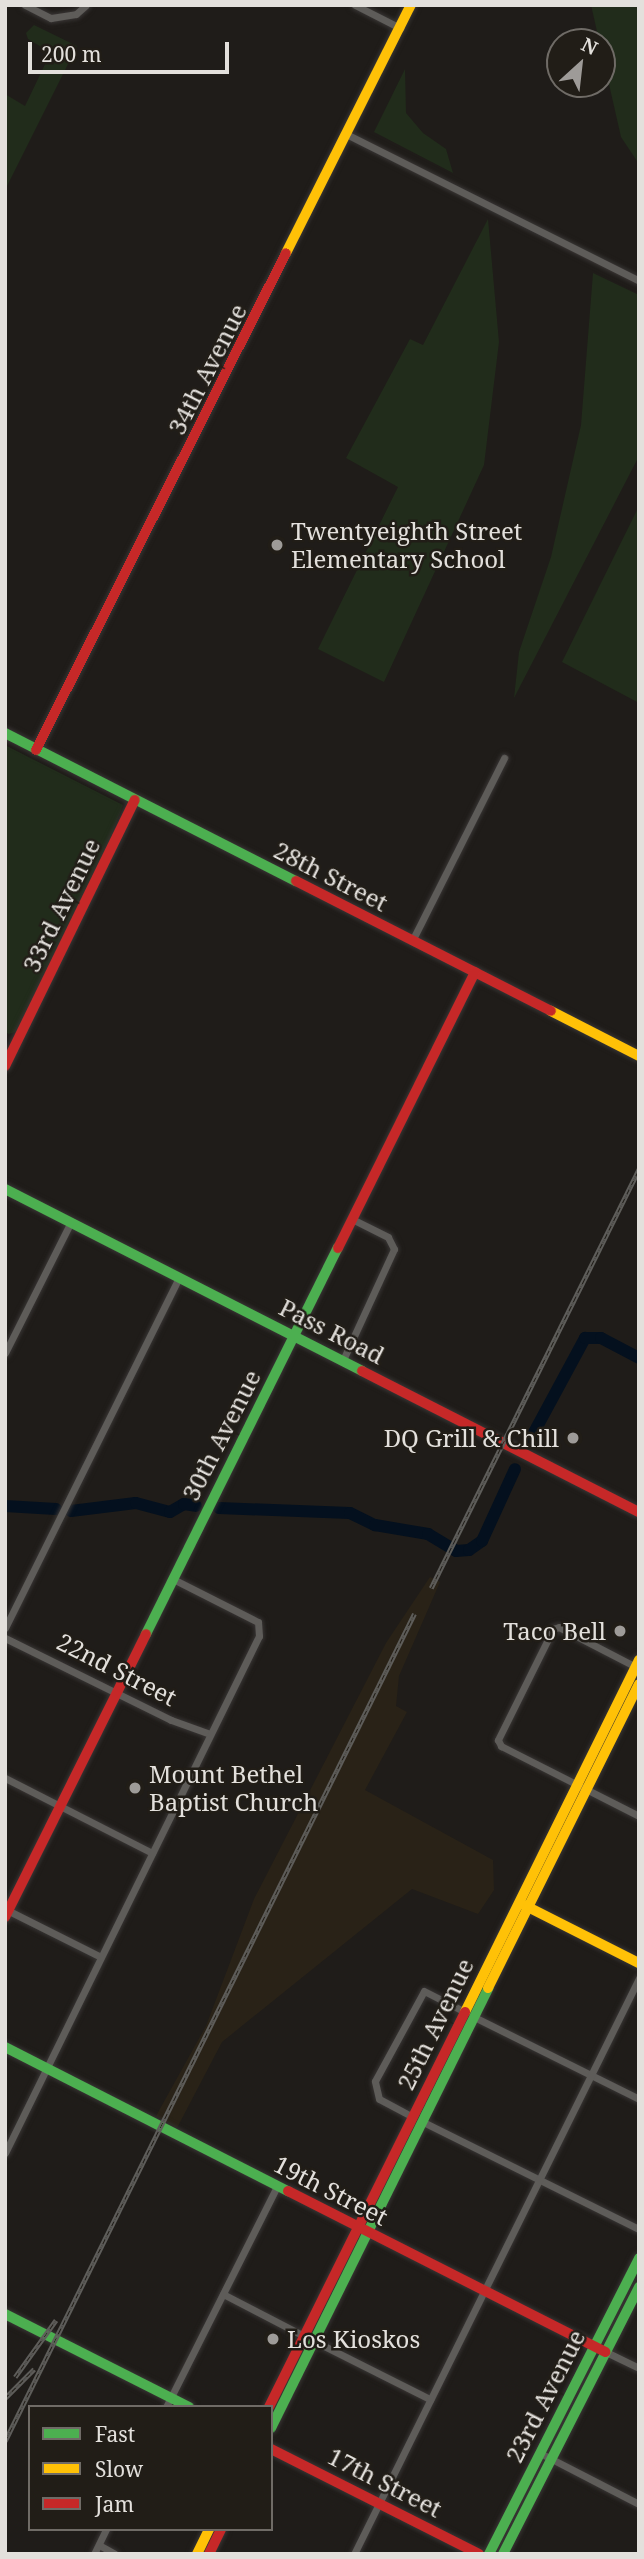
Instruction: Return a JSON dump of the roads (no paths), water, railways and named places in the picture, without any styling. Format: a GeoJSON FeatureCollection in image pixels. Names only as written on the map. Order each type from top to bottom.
{"type":"FeatureCollection","features":[{"type":"Feature","properties":{"kind":"street"},"geometry":{"type":"LineString","coordinates":[[25,5],[51,18],[76,14],[86,5]]}},
{"type":"Feature","properties":{"kind":"street"},"geometry":{"type":"LineString","coordinates":[[355,5],[400,28]]}},
{"type":"Feature","properties":{"kind":"street","name":"34th Avenue"},"geometry":{"type":"LineString","coordinates":[[36,750],[411,5]]}},
{"type":"Feature","properties":{"kind":"street"},"geometry":{"type":"LineString","coordinates":[[346,134],[639,281]]}},
{"type":"Feature","properties":{"kind":"street","name":"28th Street"},"geometry":{"type":"LineString","coordinates":[[5,733],[639,1056]]}},
{"type":"Feature","properties":{"kind":"street"},"geometry":{"type":"LineString","coordinates":[[412,941],[505,758]]}},
{"type":"Feature","properties":{"kind":"street","name":"33rd Avenue"},"geometry":{"type":"LineString","coordinates":[[5,1066],[9,1047],[135,800]]}},
{"type":"Feature","properties":{"kind":"street","name":"30th Avenue"},"geometry":{"type":"LineString","coordinates":[[6,1912],[475,972]]}},
{"type":"Feature","properties":{"kind":"street","name":"Pass Road"},"geometry":{"type":"LineString","coordinates":[[5,1189],[639,1512]]}},
{"type":"Feature","properties":{"kind":"street"},"geometry":{"type":"LineString","coordinates":[[342,1360],[394,1249],[388,1237],[352,1219]]}},
{"type":"Feature","properties":{"kind":"street"},"geometry":{"type":"LineString","coordinates":[[6,1350],[71,1222]]}},
{"type":"Feature","properties":{"kind":"street"},"geometry":{"type":"LineString","coordinates":[[5,1628],[179,1277]]}},
{"type":"Feature","properties":{"kind":"street"},"geometry":{"type":"LineString","coordinates":[[5,2153],[260,1636],[258,1622],[173,1578]]}},
{"type":"Feature","properties":{"kind":"street"},"geometry":{"type":"LineString","coordinates":[[638,1665],[559,1627],[553,1629],[498,1740],[501,1746],[639,1815]]}},
{"type":"Feature","properties":{"kind":"street","name":"22nd Street"},"geometry":{"type":"LineString","coordinates":[[5,1638],[116,1693],[210,1734]]}},
{"type":"Feature","properties":{"kind":"street","name":"25th Avenue"},"geometry":{"type":"LineString","coordinates":[[271,2405],[309,2338],[418,2119],[582,1786],[638,1665]]}},
{"type":"Feature","properties":{"kind":"street","name":"25th Avenue"},"geometry":{"type":"LineString","coordinates":[[582,1786],[639,1684]]}},
{"type":"Feature","properties":{"kind":"street"},"geometry":{"type":"LineString","coordinates":[[5,1779],[152,1853]]}},
{"type":"Feature","properties":{"kind":"street"},"geometry":{"type":"LineString","coordinates":[[524,1905],[639,1964]]}},
{"type":"Feature","properties":{"kind":"street"},"geometry":{"type":"LineString","coordinates":[[6,1912],[101,1957]]}},
{"type":"Feature","properties":{"kind":"street"},"geometry":{"type":"LineString","coordinates":[[354,2554],[639,1978]]}},
{"type":"Feature","properties":{"kind":"street"},"geometry":{"type":"LineString","coordinates":[[639,2099],[424,1991],[375,2081],[379,2099],[639,2229]]}},
{"type":"Feature","properties":{"kind":"street","name":"19th Street"},"geometry":{"type":"LineString","coordinates":[[5,2047],[639,2368]]}},
{"type":"Feature","properties":{"kind":"street"},"geometry":{"type":"LineString","coordinates":[[5,2314],[168,2402],[277,2186]]}},
{"type":"Feature","properties":{"kind":"street","name":"23rd Avenue"},"geometry":{"type":"LineString","coordinates":[[489,2554],[639,2258]]}},
{"type":"Feature","properties":{"kind":"street","name":"23rd Avenue"},"geometry":{"type":"LineString","coordinates":[[503,2554],[639,2287]]}},
{"type":"Feature","properties":{"kind":"street"},"geometry":{"type":"LineString","coordinates":[[223,2294],[430,2399]]}},
{"type":"Feature","properties":{"kind":"street","name":"25th Avenue"},"geometry":{"type":"LineString","coordinates":[[273,2423],[309,2338]]}},
{"type":"Feature","properties":{"kind":"street","name":"17th Street"},"geometry":{"type":"LineString","coordinates":[[273,2450],[479,2554]]}},
{"type":"Feature","properties":{"kind":"street"},"geometry":{"type":"LineString","coordinates":[[540,2453],[639,2504]]}},
{"type":"Feature","properties":{"kind":"street"},"geometry":{"type":"LineString","coordinates":[[94,2554],[105,2531]]}},
{"type":"Feature","properties":{"kind":"street"},"geometry":{"type":"LineString","coordinates":[[197,2554],[208,2531]]}},
{"type":"Feature","properties":{"kind":"street"},"geometry":{"type":"LineString","coordinates":[[209,2554],[220,2531]]}},
{"type":"Feature","properties":{"kind":"street"},"geometry":{"type":"LineString","coordinates":[[99,2545],[115,2554]]}},
{"type":"Feature","properties":{"kind":"waterway"},"geometry":{"type":"LineString","coordinates":[[531,1438],[585,1338],[601,1338],[639,1358]]}},
{"type":"Feature","properties":{"kind":"waterway"},"geometry":{"type":"LineString","coordinates":[[219,1508],[350,1513],[375,1525],[428,1534],[456,1551],[469,1550],[482,1541],[515,1469]]}},
{"type":"Feature","properties":{"kind":"waterway"},"geometry":{"type":"LineString","coordinates":[[71,1511],[136,1503],[170,1512],[184,1504],[196,1506]]}},
{"type":"Feature","properties":{"kind":"waterway"},"geometry":{"type":"LineString","coordinates":[[5,1506],[56,1509]]}},
{"type":"Feature","properties":{"kind":"railway"},"geometry":{"type":"LineString","coordinates":[[431,1588],[639,1169]]}},
{"type":"Feature","properties":{"kind":"railway"},"geometry":{"type":"LineString","coordinates":[[5,2441],[414,1614]]}},
{"type":"Feature","properties":{"kind":"railway"},"geometry":{"type":"LineString","coordinates":[[15,2377],[56,2320]]}},
{"type":"Feature","properties":{"kind":"railway"},"geometry":{"type":"LineString","coordinates":[[5,2398],[34,2369]]}},
{"type":"Feature","properties":{"kind":"place","name":"Twentyeighth Street Elementary School"},"geometry":{"type":"Point","coordinates":[277,545]}},
{"type":"Feature","properties":{"kind":"place","name":"DQ Grill & Chill"},"geometry":{"type":"Point","coordinates":[573,1438]}},
{"type":"Feature","properties":{"kind":"place","name":"Taco Bell"},"geometry":{"type":"Point","coordinates":[620,1631]}},
{"type":"Feature","properties":{"kind":"place","name":"Mount Bethel Baptist Church"},"geometry":{"type":"Point","coordinates":[135,1788]}},
{"type":"Feature","properties":{"kind":"place","name":"Los Kioskos"},"geometry":{"type":"Point","coordinates":[273,2339]}}]}
